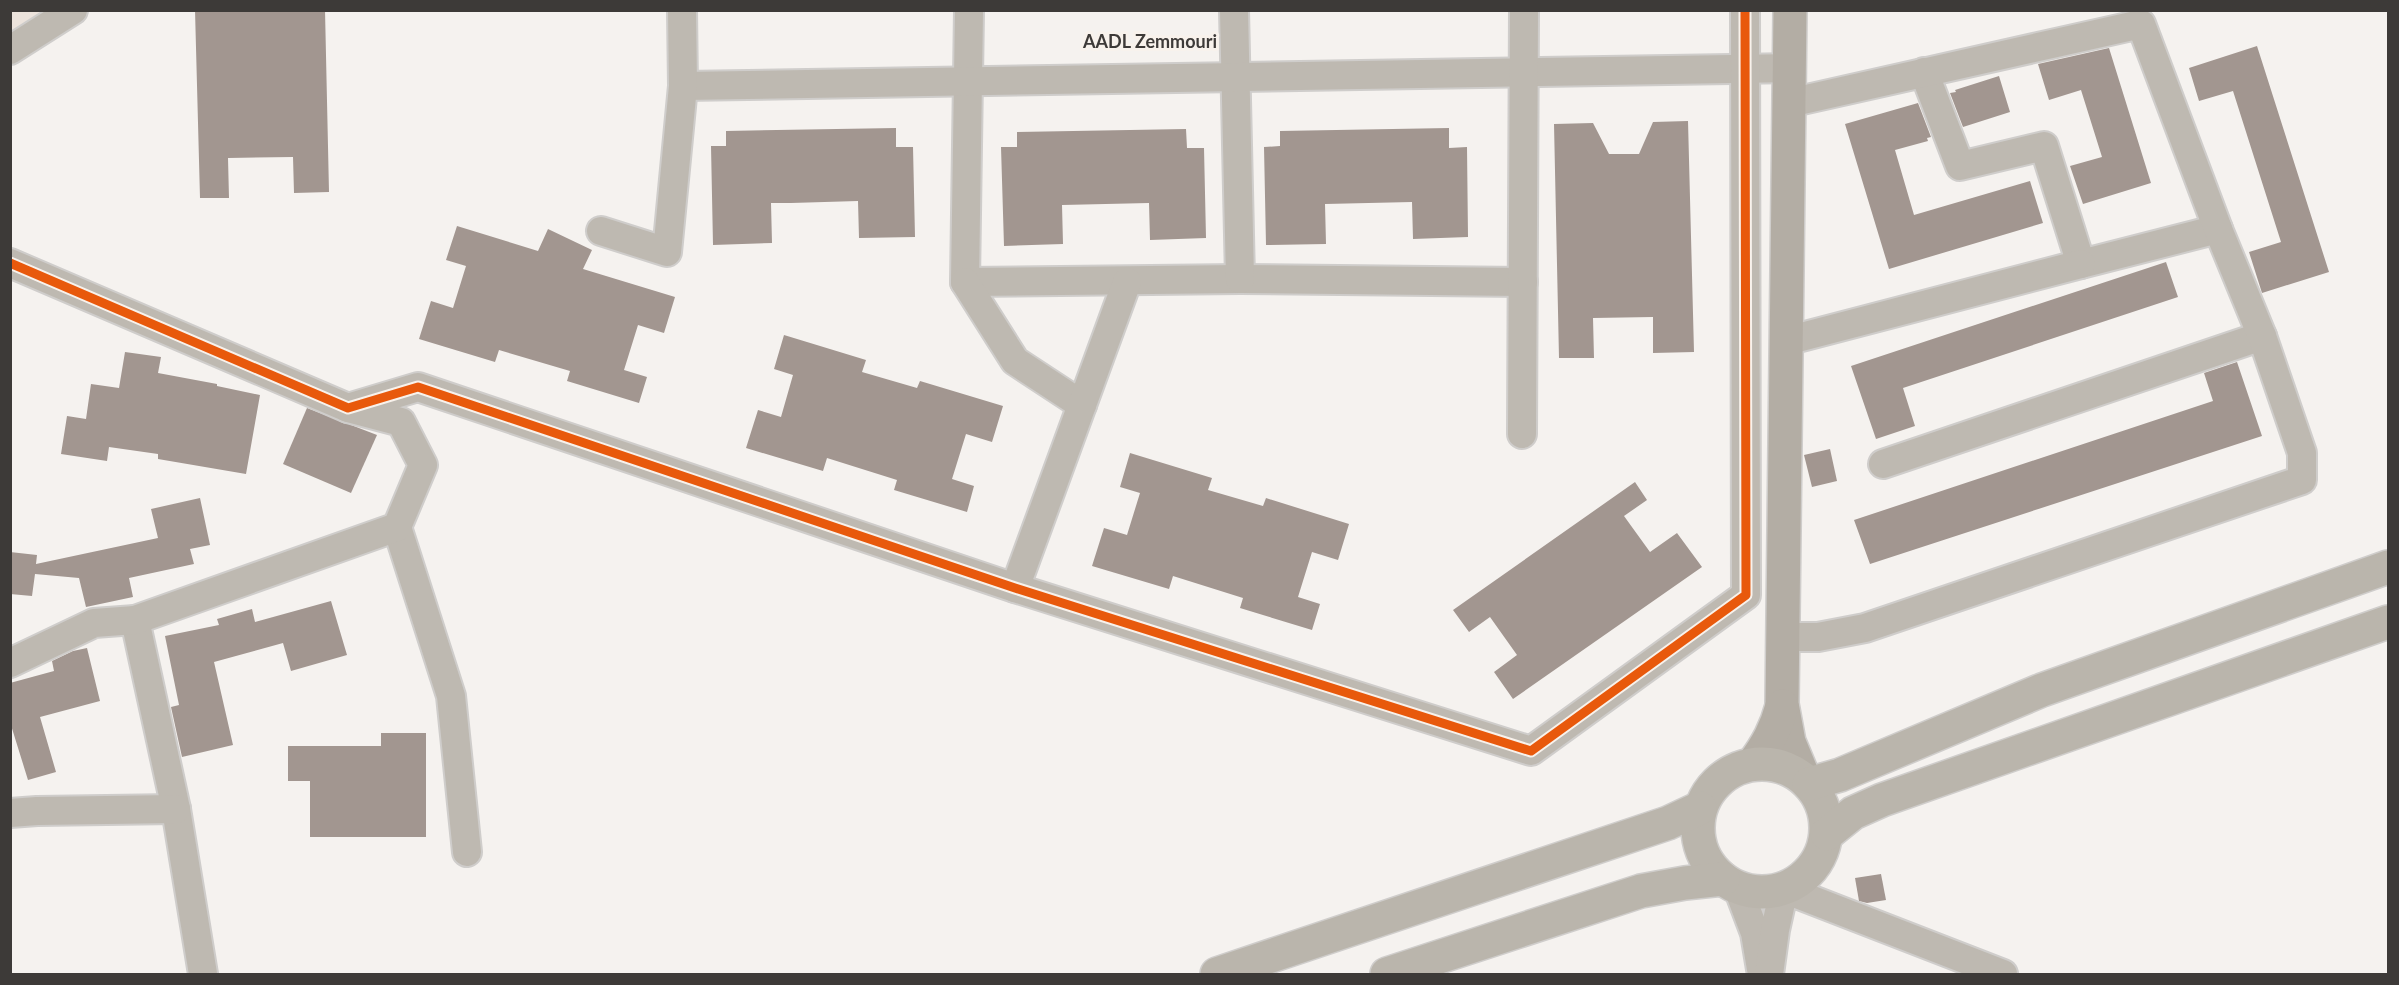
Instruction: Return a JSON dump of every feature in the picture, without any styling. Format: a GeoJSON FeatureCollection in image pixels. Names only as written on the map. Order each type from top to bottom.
{"type":"FeatureCollection","features":[{"type":"Feature","properties":{"kind":"highway"},"geometry":{"type":"LineString","coordinates":[[1806,781],[1840,775],[2042,690],[2388,567]]}},
{"type":"Feature","properties":{"kind":"highway"},"geometry":{"type":"LineString","coordinates":[[1827,834],[1853,813],[1882,800],[2388,622]]}},
{"type":"Feature","properties":{"kind":"highway"},"geometry":{"type":"LineString","coordinates":[[1387,975],[1641,891],[1685,883],[1730,883],[1753,892],[1784,889],[1800,880],[1813,868],[1823,852],[1827,834],[1826,816],[1820,798],[1806,781],[1780,765],[1753,764],[1736,769],[1720,778],[1708,792],[1700,808],[1698,820],[1700,847],[1705,859],[1730,883]]}},
{"type":"Feature","properties":{"kind":"highway"},"geometry":{"type":"LineString","coordinates":[[1217,975],[1668,824],[1700,808]]}},
{"type":"Feature","properties":{"kind":"street"},"geometry":{"type":"LineString","coordinates":[[10,51],[73,10]]}},
{"type":"Feature","properties":{"kind":"street"},"geometry":{"type":"LineString","coordinates":[[601,231],[667,252],[683,86],[682,10]]}},
{"type":"Feature","properties":{"kind":"street"},"geometry":{"type":"LineString","coordinates":[[969,10],[965,282],[1015,362],[1082,405]]}},
{"type":"Feature","properties":{"kind":"street"},"geometry":{"type":"LineString","coordinates":[[1234,10],[1240,279]]}},
{"type":"Feature","properties":{"kind":"street"},"geometry":{"type":"LineString","coordinates":[[1522,434],[1524,10]]}},
{"type":"Feature","properties":{"kind":"street"},"geometry":{"type":"LineString","coordinates":[[348,408],[418,387],[1015,588],[1531,751],[1746,595],[1745,10]]}},
{"type":"Feature","properties":{"kind":"street"},"geometry":{"type":"LineString","coordinates":[[1790,10],[1782,704],[1789,742],[1806,781]]}},
{"type":"Feature","properties":{"kind":"street"},"geometry":{"type":"LineString","coordinates":[[1783,637],[1818,637],[1865,628],[2301,480],[2302,453],[2262,336],[2218,229],[2141,24],[1789,103]]}},
{"type":"Feature","properties":{"kind":"street"},"geometry":{"type":"LineString","coordinates":[[683,86],[1789,68]]}},
{"type":"Feature","properties":{"kind":"street"},"geometry":{"type":"LineString","coordinates":[[1924,72],[1960,166],[2044,147],[2081,264]]}},
{"type":"Feature","properties":{"kind":"street"},"geometry":{"type":"LineString","coordinates":[[1786,341],[2218,229]]}},
{"type":"Feature","properties":{"kind":"street"},"geometry":{"type":"LineString","coordinates":[[10,263],[348,408],[401,422],[423,465],[397,527],[451,696],[467,852]]}},
{"type":"Feature","properties":{"kind":"street"},"geometry":{"type":"LineString","coordinates":[[965,282],[1240,279],[1523,282]]}},
{"type":"Feature","properties":{"kind":"street"},"geometry":{"type":"LineString","coordinates":[[1015,588],[1126,282]]}},
{"type":"Feature","properties":{"kind":"street"},"geometry":{"type":"LineString","coordinates":[[1883,464],[2262,336]]}},
{"type":"Feature","properties":{"kind":"street"},"geometry":{"type":"LineString","coordinates":[[401,422],[418,387]]}},
{"type":"Feature","properties":{"kind":"street"},"geometry":{"type":"LineString","coordinates":[[10,663],[94,623],[135,620],[397,527]]}},
{"type":"Feature","properties":{"kind":"street"},"geometry":{"type":"LineString","coordinates":[[135,620],[176,809],[203,975]]}},
{"type":"Feature","properties":{"kind":"street"},"geometry":{"type":"LineString","coordinates":[[1753,764],[1767,746],[1777,726],[1782,704]]}},
{"type":"Feature","properties":{"kind":"street"},"geometry":{"type":"LineString","coordinates":[[10,813],[176,809]]}},
{"type":"Feature","properties":{"kind":"street"},"geometry":{"type":"LineString","coordinates":[[1730,883],[1755,933],[1762,975]]}},
{"type":"Feature","properties":{"kind":"street"},"geometry":{"type":"LineString","coordinates":[[1769,975],[1774,930],[1784,889],[2003,975]]}},
{"type":"Feature","properties":{"kind":"shaded area"},"geometry":{"type":"Polygon","coordinates":[[[11,11],[73,11],[11,50],[11,11]]]}},
{"type":"Feature","properties":{"kind":"building"},"geometry":{"type":"Polygon","coordinates":[[[195,10],[325,10],[329,192],[294,193],[293,157],[228,158],[229,198],[200,198],[195,10]]]}},
{"type":"Feature","properties":{"kind":"building"},"geometry":{"type":"Polygon","coordinates":[[[2257,46],[2329,272],[2262,293],[2249,252],[2281,242],[2233,91],[2199,101],[2189,68],[2257,46]]]}},
{"type":"Feature","properties":{"kind":"building"},"geometry":{"type":"Polygon","coordinates":[[[2109,48],[2151,183],[2083,204],[2070,166],[2102,157],[2081,90],[2049,100],[2038,64],[2109,48]]]}},
{"type":"Feature","properties":{"kind":"building"},"geometry":{"type":"Polygon","coordinates":[[[1999,76],[2010,112],[1963,127],[1950,93],[1999,76]]]}},
{"type":"Feature","properties":{"kind":"building"},"geometry":{"type":"Polygon","coordinates":[[[1918,103],[1931,137],[1927,138],[1928,141],[1895,150],[1914,215],[2030,181],[2043,223],[1889,269],[1845,124],[1918,103]]]}},
{"type":"Feature","properties":{"kind":"building"},"geometry":{"type":"Polygon","coordinates":[[[1688,121],[1694,352],[1653,353],[1653,317],[1593,318],[1594,358],[1559,358],[1554,124],[1593,123],[1609,154],[1639,154],[1653,122],[1688,121]]]}},
{"type":"Feature","properties":{"kind":"building"},"geometry":{"type":"Polygon","coordinates":[[[896,128],[896,147],[913,147],[915,237],[859,238],[858,201],[771,203],[772,243],[713,245],[711,146],[726,146],[726,131],[896,128]]]}},
{"type":"Feature","properties":{"kind":"building"},"geometry":{"type":"Polygon","coordinates":[[[1449,128],[1449,148],[1467,147],[1468,237],[1413,239],[1412,202],[1325,204],[1326,244],[1266,245],[1264,147],[1280,146],[1280,131],[1449,128]]]}},
{"type":"Feature","properties":{"kind":"building"},"geometry":{"type":"Polygon","coordinates":[[[1186,129],[1187,148],[1204,148],[1206,238],[1150,240],[1149,203],[1062,205],[1063,244],[1004,246],[1001,147],[1017,147],[1017,132],[1186,129]]]}},
{"type":"Feature","properties":{"kind":"building"},"geometry":{"type":"Polygon","coordinates":[[[457,226],[538,251],[548,229],[592,250],[583,269],[675,297],[664,333],[638,325],[624,370],[647,377],[639,403],[567,381],[570,371],[499,350],[495,362],[419,339],[431,301],[453,308],[466,266],[446,260],[457,226]]]}},
{"type":"Feature","properties":{"kind":"building"},"geometry":{"type":"Polygon","coordinates":[[[2166,262],[2178,297],[1903,388],[1915,426],[1876,439],[1851,366],[2166,262]]]}},
{"type":"Feature","properties":{"kind":"building"},"geometry":{"type":"Polygon","coordinates":[[[784,335],[866,360],[862,372],[917,388],[920,381],[1003,406],[992,442],[966,434],[952,479],[974,486],[967,512],[894,490],[897,480],[827,458],[823,471],[746,448],[758,410],[781,417],[793,375],[774,369],[784,335]]]}},
{"type":"Feature","properties":{"kind":"building"},"geometry":{"type":"Polygon","coordinates":[[[125,352],[161,357],[158,373],[260,395],[246,474],[158,459],[158,454],[109,447],[107,461],[61,454],[67,416],[86,419],[91,384],[119,388],[125,352]]]}},
{"type":"Feature","properties":{"kind":"building"},"geometry":{"type":"Polygon","coordinates":[[[2237,362],[2262,436],[1870,564],[1854,520],[2213,401],[2204,373],[2237,362]]]}},
{"type":"Feature","properties":{"kind":"building"},"geometry":{"type":"Polygon","coordinates":[[[307,408],[377,435],[351,493],[283,464],[307,408]]]}},
{"type":"Feature","properties":{"kind":"building"},"geometry":{"type":"Polygon","coordinates":[[[1830,449],[1837,481],[1812,487],[1804,455],[1830,449]]]}},
{"type":"Feature","properties":{"kind":"building"},"geometry":{"type":"Polygon","coordinates":[[[1130,453],[1212,478],[1208,490],[1263,506],[1266,498],[1349,524],[1338,560],[1312,552],[1298,597],[1320,604],[1312,630],[1240,608],[1243,598],[1173,576],[1169,589],[1092,566],[1104,528],[1127,535],[1140,493],[1120,487],[1130,453]]]}},
{"type":"Feature","properties":{"kind":"building"},"geometry":{"type":"Polygon","coordinates":[[[1635,482],[1647,500],[1624,516],[1650,552],[1677,533],[1702,567],[1513,699],[1494,672],[1517,655],[1490,617],[1469,632],[1453,610],[1635,482]]]}},
{"type":"Feature","properties":{"kind":"building"},"geometry":{"type":"Polygon","coordinates":[[[200,498],[210,545],[190,549],[194,564],[129,578],[133,597],[86,607],[79,578],[35,574],[32,596],[10,594],[10,552],[37,555],[36,564],[158,538],[151,509],[200,498]]]}},
{"type":"Feature","properties":{"kind":"building"},"geometry":{"type":"Polygon","coordinates":[[[331,601],[347,655],[291,671],[283,643],[214,662],[233,745],[182,757],[171,707],[179,705],[165,636],[219,625],[217,619],[252,609],[255,622],[331,601]]]}},
{"type":"Feature","properties":{"kind":"building"},"geometry":{"type":"Polygon","coordinates":[[[87,648],[100,701],[40,717],[56,772],[28,780],[10,722],[10,683],[54,671],[52,661],[73,651],[87,648]]]}},
{"type":"Feature","properties":{"kind":"building"},"geometry":{"type":"Polygon","coordinates":[[[381,733],[426,733],[426,837],[310,837],[310,781],[288,781],[288,746],[381,746],[381,733]]]}},
{"type":"Feature","properties":{"kind":"building"},"geometry":{"type":"Polygon","coordinates":[[[1881,874],[1886,900],[1867,903],[1859,901],[1855,878],[1881,874]]]}},
{"type":"Feature","properties":{"kind":"cycle path"},"geometry":{"type":"LineString","coordinates":[[10,263],[348,408],[418,387],[1015,588],[1531,751],[1746,595],[1745,10]]}},
{"type":"Feature","properties":{"kind":"district","name":"AADL Zemmouri"},"geometry":{"type":"Point","coordinates":[1150,42]}}]}
